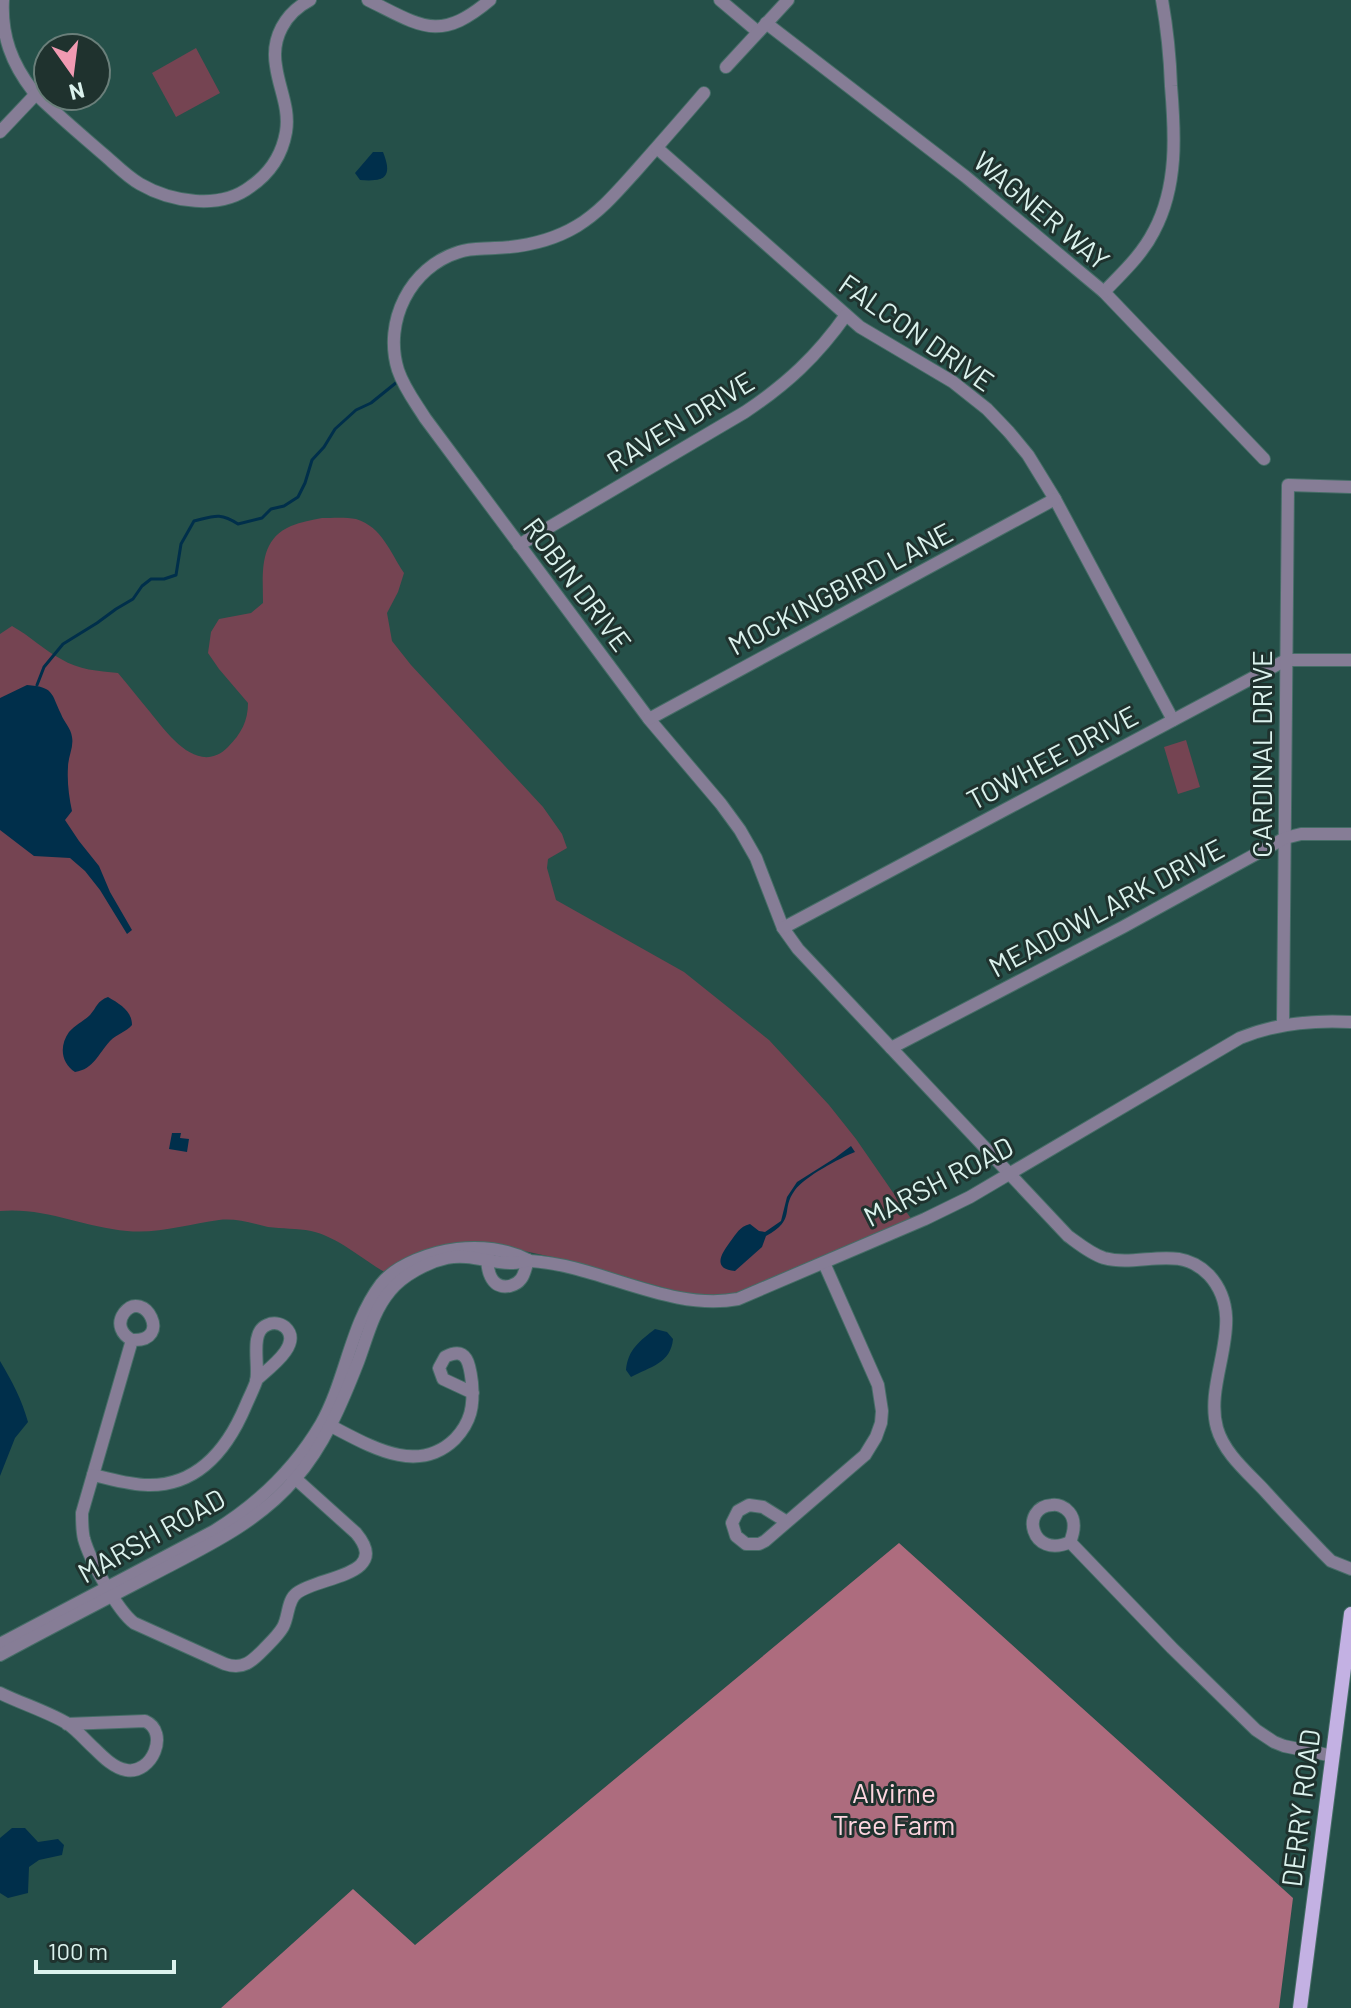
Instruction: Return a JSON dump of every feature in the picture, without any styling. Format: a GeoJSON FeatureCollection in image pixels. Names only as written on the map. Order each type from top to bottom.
{"type":"FeatureCollection","features":[{"type":"Feature","properties":{"kind":"main road","name":"DERRY ROAD"},"geometry":{"type":"LineString","coordinates":[[1300,2008],[1351,1614]]}},
{"type":"Feature","properties":{"kind":"street"},"geometry":{"type":"LineString","coordinates":[[3,0],[7,45],[20,74],[32,89]]}},
{"type":"Feature","properties":{"kind":"street"},"geometry":{"type":"LineString","coordinates":[[57,112],[139,184],[180,199],[202,201],[223,199],[244,192],[261,179],[275,162],[284,142],[287,119],[276,67],[276,46],[288,17],[310,0]]}},
{"type":"Feature","properties":{"kind":"street"},"geometry":{"type":"LineString","coordinates":[[368,0],[416,24],[437,27],[458,22],[490,0]]}},
{"type":"Feature","properties":{"kind":"street","name":"WAGNER WAY"},"geometry":{"type":"LineString","coordinates":[[720,0],[932,150],[1104,292],[1264,459]]}},
{"type":"Feature","properties":{"kind":"street"},"geometry":{"type":"LineString","coordinates":[[726,67],[788,0]]}},
{"type":"Feature","properties":{"kind":"street"},"geometry":{"type":"LineString","coordinates":[[1104,292],[1146,245],[1156,227],[1170,184],[1174,122],[1162,0]]}},
{"type":"Feature","properties":{"kind":"street","name":"ROBIN DRIVE"},"geometry":{"type":"LineString","coordinates":[[704,93],[604,207],[577,226],[537,243],[452,254],[424,271],[400,307],[395,328],[394,349],[402,381],[423,414],[649,719],[740,830],[756,858],[783,928],[798,949],[1068,1236],[1104,1258],[1165,1257],[1181,1260],[1195,1265],[1216,1285],[1226,1311],[1226,1335],[1214,1407],[1220,1438],[1233,1457],[1322,1552],[1331,1561],[1351,1569]]}},
{"type":"Feature","properties":{"kind":"street"},"geometry":{"type":"LineString","coordinates":[[0,132],[32,98]]}},
{"type":"Feature","properties":{"kind":"street","name":"FALCON DRIVE"},"geometry":{"type":"LineString","coordinates":[[657,148],[846,315],[970,395],[1022,447],[1055,499],[1173,720]]}},
{"type":"Feature","properties":{"kind":"street","name":"RAVEN DRIVE"},"geometry":{"type":"LineString","coordinates":[[519,545],[772,394],[820,350],[846,315]]}},
{"type":"Feature","properties":{"kind":"street","name":"CARDINAL DRIVE"},"geometry":{"type":"LineString","coordinates":[[1283,1024],[1288,485],[1351,487]]}},
{"type":"Feature","properties":{"kind":"street","name":"MOCKINGBIRD LANE"},"geometry":{"type":"LineString","coordinates":[[649,719],[1055,499]]}},
{"type":"Feature","properties":{"kind":"street","name":"TOWHEE DRIVE"},"geometry":{"type":"LineString","coordinates":[[783,928],[1286,660],[1351,660]]}},
{"type":"Feature","properties":{"kind":"street","name":"MEADOWLARK DRIVE"},"geometry":{"type":"LineString","coordinates":[[891,1048],[1285,838],[1301,834],[1351,834]]}},
{"type":"Feature","properties":{"kind":"street","name":"MARSH ROAD"},"geometry":{"type":"LineString","coordinates":[[0,1655],[233,1519],[271,1487],[291,1475],[326,1424],[359,1361],[375,1315],[385,1298],[417,1270],[448,1258],[488,1254],[513,1263],[528,1260],[553,1264],[680,1298],[713,1302],[738,1299],[970,1197],[1240,1038],[1283,1024],[1351,1022]]}},
{"type":"Feature","properties":{"kind":"street"},"geometry":{"type":"LineString","coordinates":[[488,1254],[488,1270],[493,1281],[504,1287],[520,1280],[528,1260]]}},
{"type":"Feature","properties":{"kind":"street"},"geometry":{"type":"LineString","coordinates":[[787,1522],[865,1455],[881,1423],[878,1385],[824,1263]]}},
{"type":"Feature","properties":{"kind":"street"},"geometry":{"type":"LineString","coordinates":[[132,1340],[82,1513],[82,1526],[87,1548],[110,1592],[120,1610],[134,1623],[235,1667],[250,1663],[283,1628],[292,1598],[299,1591],[358,1568],[365,1559],[366,1547],[356,1533],[291,1475]]}},
{"type":"Feature","properties":{"kind":"street"},"geometry":{"type":"LineString","coordinates":[[93,1475],[150,1486],[190,1477],[221,1451],[242,1415],[256,1380]]}},
{"type":"Feature","properties":{"kind":"street"},"geometry":{"type":"LineString","coordinates":[[326,1424],[393,1454],[410,1457],[425,1455],[446,1446],[463,1429],[473,1410],[473,1393]]}},
{"type":"Feature","properties":{"kind":"street"},"geometry":{"type":"LineString","coordinates":[[1070,1542],[1256,1730],[1284,1746],[1333,1756]]}},
{"type":"Feature","properties":{"kind":"street","name":"MARSH ROAD"},"geometry":{"type":"LineString","coordinates":[[0,1644],[110,1592]]}},
{"type":"Feature","properties":{"kind":"street"},"geometry":{"type":"LineString","coordinates":[[0,1694],[67,1724],[106,1759],[125,1770],[139,1768],[156,1751],[156,1731],[152,1724],[145,1721],[67,1724]]}},
{"type":"Feature","properties":{"kind":"shaded area"},"geometry":{"type":"Polygon","coordinates":[[[196,48],[220,93],[176,117],[152,73],[196,48]]]}},
{"type":"Feature","properties":{"kind":"shaded area"},"geometry":{"type":"Polygon","coordinates":[[[322,518],[352,518],[365,523],[379,534],[390,549],[404,573],[387,613],[392,641],[543,807],[562,834],[567,848],[548,859],[547,868],[556,900],[684,972],[769,1040],[829,1105],[912,1220],[730,1296],[698,1296],[515,1249],[443,1246],[411,1256],[386,1273],[331,1238],[306,1230],[225,1220],[139,1232],[33,1212],[0,1211],[0,634],[12,626],[68,663],[118,673],[165,731],[184,749],[206,757],[217,755],[240,732],[247,716],[248,703],[208,653],[211,632],[219,619],[251,613],[263,603],[265,559],[280,532],[322,518]]]}},
{"type":"Feature","properties":{"kind":"shaded area"},"geometry":{"type":"Polygon","coordinates":[[[1186,740],[1200,787],[1178,794],[1164,747],[1186,740]]]}},
{"type":"Feature","properties":{"kind":"green space","name":"Alvirne Tree Farm"},"geometry":{"type":"Polygon","coordinates":[[[899,1543],[1293,1898],[1279,2008],[221,2008],[353,1889],[415,1945],[899,1543]]]}},
{"type":"Feature","properties":{"kind":"water"},"geometry":{"type":"Polygon","coordinates":[[[373,152],[383,152],[387,172],[381,179],[360,180],[355,173],[373,152]]]}},
{"type":"Feature","properties":{"kind":"water"},"geometry":{"type":"Polygon","coordinates":[[[27,685],[42,687],[50,692],[70,731],[72,744],[68,778],[72,811],[65,820],[99,866],[132,930],[127,934],[100,890],[70,858],[34,856],[0,830],[0,698],[27,685]]]}},
{"type":"Feature","properties":{"kind":"water"},"geometry":{"type":"Polygon","coordinates":[[[108,997],[128,1012],[132,1025],[110,1041],[91,1064],[75,1072],[64,1059],[66,1037],[99,1002],[108,997]]]}},
{"type":"Feature","properties":{"kind":"water"},"geometry":{"type":"Polygon","coordinates":[[[172,1133],[181,1133],[180,1138],[189,1139],[187,1152],[169,1149],[172,1133]]]}},
{"type":"Feature","properties":{"kind":"water"},"geometry":{"type":"Polygon","coordinates":[[[851,1146],[855,1152],[814,1174],[795,1190],[785,1219],[766,1236],[762,1247],[735,1271],[723,1267],[720,1260],[741,1229],[750,1224],[765,1232],[781,1221],[787,1197],[797,1182],[851,1146]]]}},
{"type":"Feature","properties":{"kind":"water"},"geometry":{"type":"Polygon","coordinates":[[[655,1329],[667,1332],[673,1339],[668,1354],[631,1377],[626,1370],[629,1356],[655,1329]]]}},
{"type":"Feature","properties":{"kind":"water"},"geometry":{"type":"Polygon","coordinates":[[[0,1361],[28,1422],[15,1438],[0,1476],[0,1361]]]}},
{"type":"Feature","properties":{"kind":"water"},"geometry":{"type":"Polygon","coordinates":[[[12,1828],[25,1828],[38,1842],[58,1839],[64,1845],[62,1855],[39,1860],[29,1867],[28,1893],[8,1898],[0,1893],[0,1838],[12,1828]]]}},
{"type":"Feature","properties":{"kind":"waterway"},"geometry":{"type":"LineString","coordinates":[[37,685],[44,667],[63,644],[133,599],[151,579],[176,575],[181,544],[194,521],[217,516],[238,524],[262,518],[271,509],[284,506],[298,497],[312,460],[335,429],[356,410],[371,403],[397,382]]}}]}
